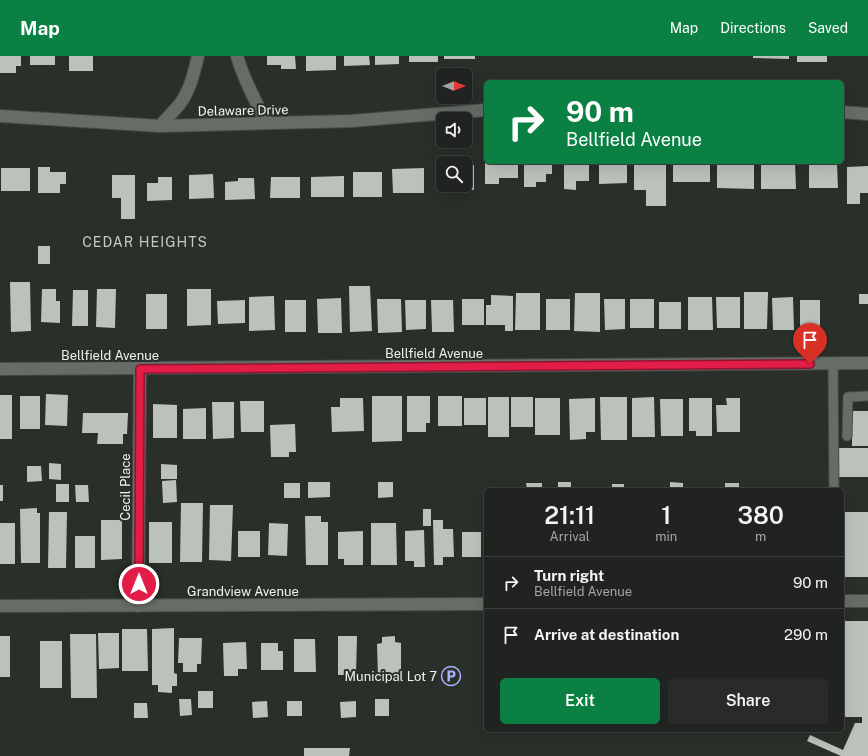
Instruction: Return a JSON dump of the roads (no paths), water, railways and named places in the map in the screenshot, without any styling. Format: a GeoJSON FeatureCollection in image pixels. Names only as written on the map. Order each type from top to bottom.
{"type":"FeatureCollection","features":[{"type":"Feature","properties":{"kind":"street"},"geometry":{"type":"LineString","coordinates":[[160,126],[180,104],[187,92],[198,56]]}},
{"type":"Feature","properties":{"kind":"street"},"geometry":{"type":"LineString","coordinates":[[237,56],[242,74],[251,95],[267,123]]}},
{"type":"Feature","properties":{"kind":"street","name":"Delaware Drive"},"geometry":{"type":"LineString","coordinates":[[0,116],[160,126],[368,120],[484,110]]}},
{"type":"Feature","properties":{"kind":"street"},"geometry":{"type":"LineString","coordinates":[[844,112],[868,114]]}},
{"type":"Feature","properties":{"kind":"street","name":"Bellfield Avenue"},"geometry":{"type":"LineString","coordinates":[[0,369],[868,363]]}},
{"type":"Feature","properties":{"kind":"street","name":"Cecil Place"},"geometry":{"type":"LineString","coordinates":[[138,606],[140,369]]}},
{"type":"Feature","properties":{"kind":"street"},"geometry":{"type":"LineString","coordinates":[[844,601],[868,601]]}},
{"type":"Feature","properties":{"kind":"street","name":"Grandview Avenue"},"geometry":{"type":"LineString","coordinates":[[0,606],[484,604]]}},
{"type":"Feature","properties":{"kind":"lane"},"geometry":{"type":"LineString","coordinates":[[833,364],[834,488]]}},
{"type":"Feature","properties":{"kind":"lane"},"geometry":{"type":"LineString","coordinates":[[847,436],[848,396],[868,396]]}},
{"type":"Feature","properties":{"kind":"place","name":"Municipal Lot 7"},"geometry":{"type":"Point","coordinates":[451,676]}},
{"type":"Feature","properties":{"kind":"district","name":"CEDAR HEIGHTS"},"geometry":{"type":"Point","coordinates":[145,242]}}]}
